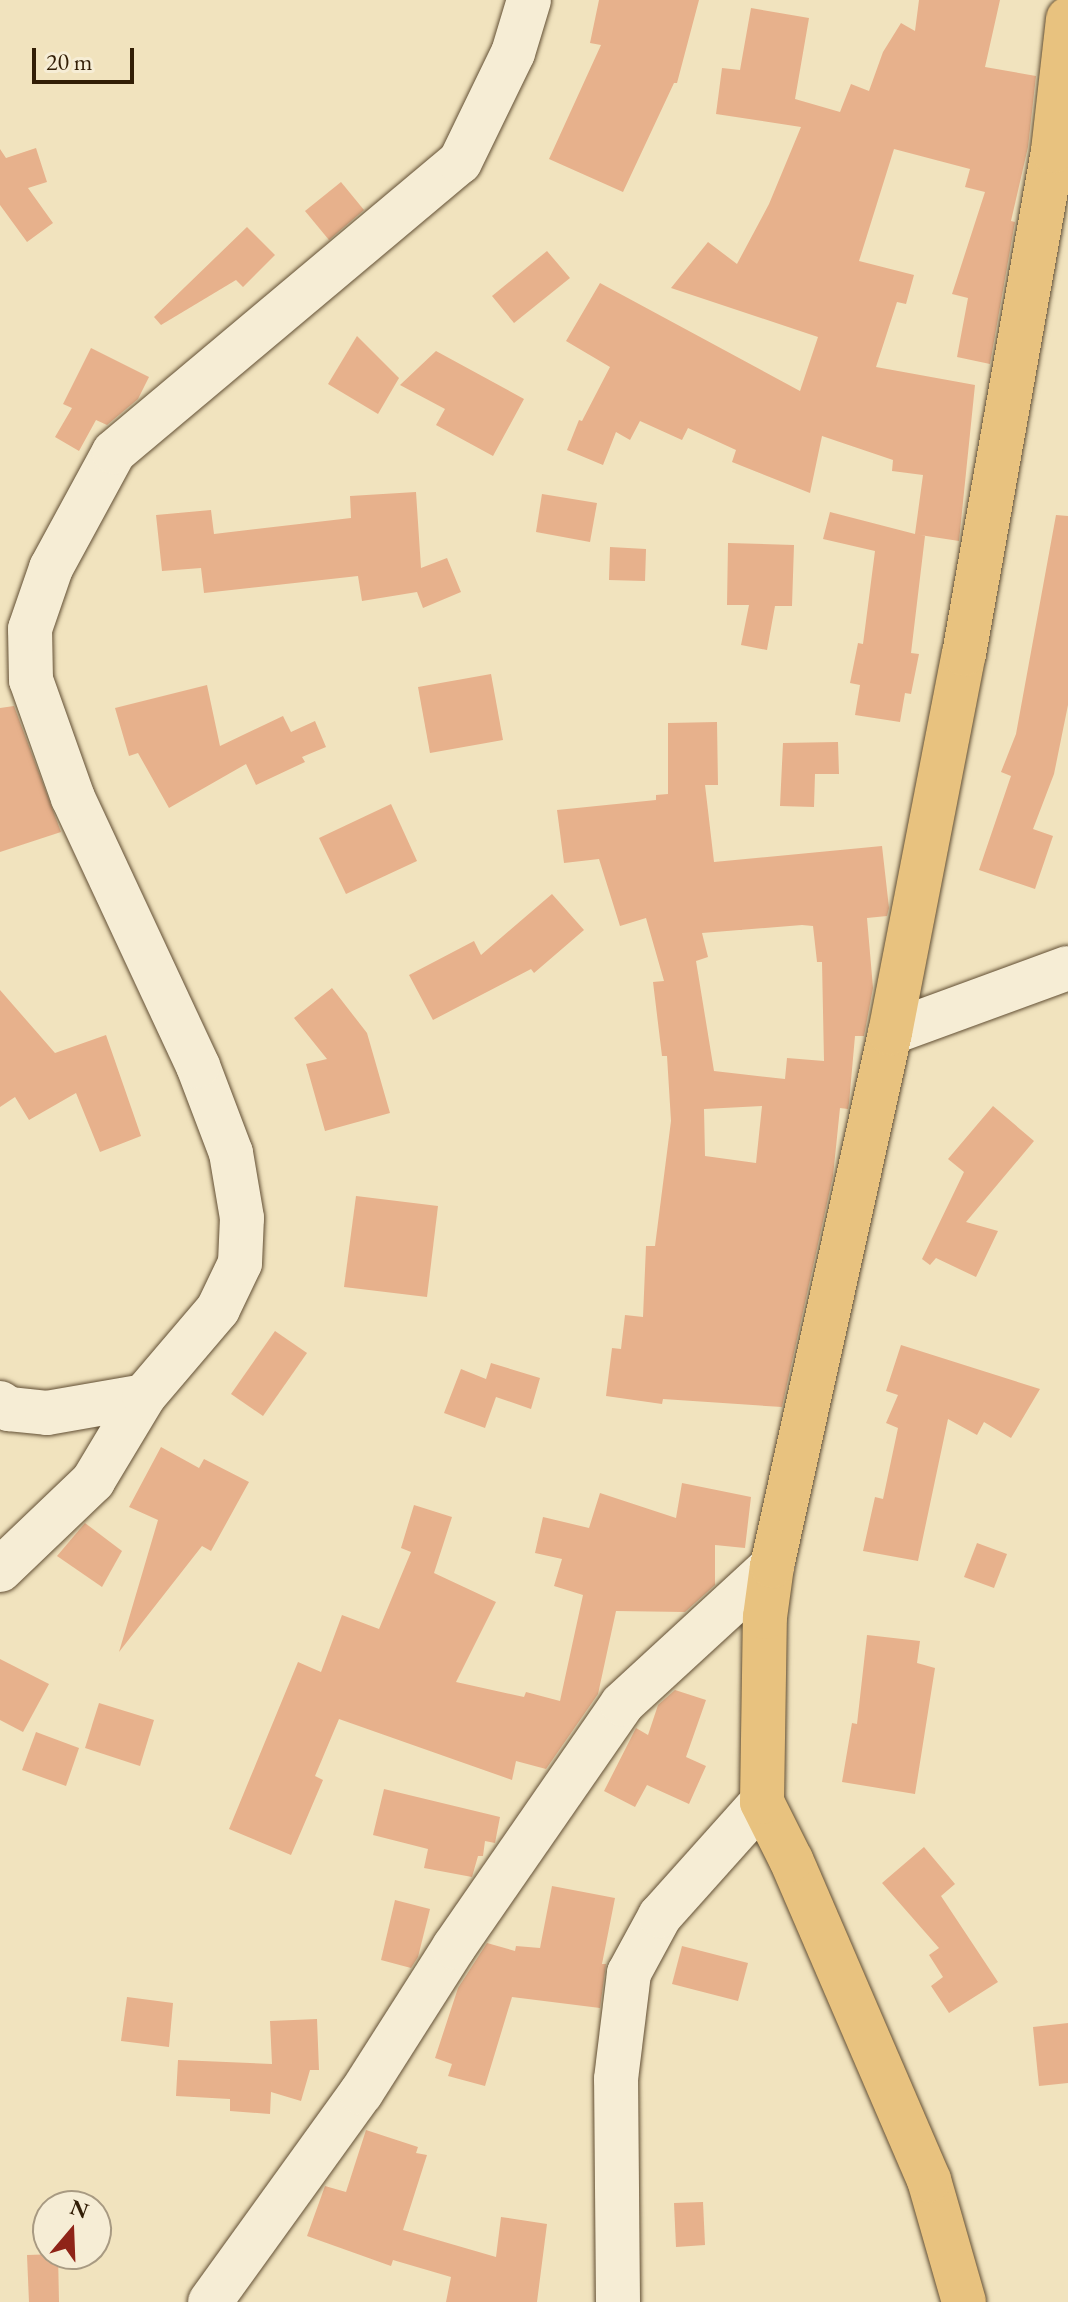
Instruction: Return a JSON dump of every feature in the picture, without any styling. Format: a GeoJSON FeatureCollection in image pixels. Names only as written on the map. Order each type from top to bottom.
{"type":"FeatureCollection","features":[{"type":"Feature","properties":{"kind":"main road"},"geometry":{"type":"LineString","coordinates":[[964,2302],[929,2180],[791,1860],[762,1802],[765,1617],[772,1566],[890,1033],[1016,367],[1053,151],[1068,19]]}},
{"type":"Feature","properties":{"kind":"street"},"geometry":{"type":"LineString","coordinates":[[0,1570],[93,1481],[144,1396],[218,1309],[240,1263],[242,1218],[231,1153],[198,1066],[62,769],[31,680],[30,629],[51,568],[114,452],[460,162],[513,53],[529,0]]}},
{"type":"Feature","properties":{"kind":"street"},"geometry":{"type":"LineString","coordinates":[[890,1033],[1068,968]]}},
{"type":"Feature","properties":{"kind":"street"},"geometry":{"type":"LineString","coordinates":[[0,1403],[9,1409],[47,1413],[144,1396]]}},
{"type":"Feature","properties":{"kind":"street"},"geometry":{"type":"LineString","coordinates":[[210,2302],[361,2093],[462,1935],[622,1704],[772,1566]]}},
{"type":"Feature","properties":{"kind":"street"},"geometry":{"type":"LineString","coordinates":[[618,2302],[616,2079],[629,1973],[660,1916],[762,1802]]}},
{"type":"Feature","properties":{"kind":"building"},"geometry":{"type":"Polygon","coordinates":[[[599,0],[699,0],[677,83],[674,83],[623,192],[549,159],[601,45],[590,43],[599,0]]]}},
{"type":"Feature","properties":{"kind":"building"},"geometry":{"type":"Polygon","coordinates":[[[919,0],[1000,0],[985,67],[1036,76],[1028,147],[1011,221],[1015,222],[990,364],[957,357],[968,298],[952,294],[985,192],[965,187],[970,169],[894,149],[859,261],[914,275],[906,304],[897,302],[876,367],[975,385],[959,541],[920,535],[925,536],[911,653],[919,654],[911,694],[905,693],[900,722],[855,715],[860,685],[850,683],[858,643],[863,644],[875,551],[823,539],[830,512],[915,534],[923,475],[892,471],[893,460],[822,436],[810,493],[732,462],[736,450],[688,428],[682,440],[640,421],[630,440],[616,432],[603,465],[567,450],[579,420],[582,421],[610,367],[566,341],[600,283],[800,391],[818,337],[671,288],[708,242],[737,264],[769,204],[801,127],[716,114],[722,68],[740,70],[751,8],[809,18],[795,99],[840,112],[851,84],[869,91],[883,52],[901,23],[915,31],[919,0]]]}},
{"type":"Feature","properties":{"kind":"building"},"geometry":{"type":"Polygon","coordinates":[[[36,148],[47,182],[28,188],[53,223],[27,242],[0,205],[0,149],[6,158],[36,148]]]}},
{"type":"Feature","properties":{"kind":"building"},"geometry":{"type":"Polygon","coordinates":[[[341,182],[364,210],[329,240],[305,211],[341,182]]]}},
{"type":"Feature","properties":{"kind":"building"},"geometry":{"type":"Polygon","coordinates":[[[247,227],[275,255],[243,287],[236,280],[161,325],[154,317],[247,227]]]}},
{"type":"Feature","properties":{"kind":"building"},"geometry":{"type":"Polygon","coordinates":[[[547,251],[570,278],[514,323],[492,296],[547,251]]]}},
{"type":"Feature","properties":{"kind":"building"},"geometry":{"type":"Polygon","coordinates":[[[357,336],[399,378],[378,414],[328,384],[357,336]]]}},
{"type":"Feature","properties":{"kind":"building"},"geometry":{"type":"Polygon","coordinates":[[[91,348],[149,377],[138,399],[107,425],[96,420],[79,451],[55,437],[72,408],[63,404],[91,348]]]}},
{"type":"Feature","properties":{"kind":"building"},"geometry":{"type":"Polygon","coordinates":[[[436,351],[524,399],[493,456],[436,425],[445,409],[400,385],[436,351]]]}},
{"type":"Feature","properties":{"kind":"building"},"geometry":{"type":"Polygon","coordinates":[[[416,492],[421,568],[447,558],[461,592],[423,608],[417,592],[362,601],[358,576],[204,593],[201,568],[162,571],[156,515],[211,510],[214,534],[351,518],[350,496],[416,492]]]}},
{"type":"Feature","properties":{"kind":"building"},"geometry":{"type":"Polygon","coordinates":[[[542,494],[597,503],[590,542],[536,532],[542,494]]]}},
{"type":"Feature","properties":{"kind":"building"},"geometry":{"type":"Polygon","coordinates":[[[1056,515],[1068,516],[1068,705],[1054,774],[1033,829],[1053,836],[1035,889],[979,870],[1011,776],[1001,772],[1016,734],[1056,515]]]}},
{"type":"Feature","properties":{"kind":"building"},"geometry":{"type":"Polygon","coordinates":[[[728,543],[794,545],[792,606],[775,606],[767,650],[741,645],[749,605],[727,605],[728,543]]]}},
{"type":"Feature","properties":{"kind":"building"},"geometry":{"type":"Polygon","coordinates":[[[610,547],[646,549],[645,581],[609,580],[610,547]]]}},
{"type":"Feature","properties":{"kind":"building"},"geometry":{"type":"Polygon","coordinates":[[[491,674],[503,740],[430,753],[418,687],[491,674]]]}},
{"type":"Feature","properties":{"kind":"building"},"geometry":{"type":"Polygon","coordinates":[[[207,685],[220,746],[283,716],[291,732],[315,721],[326,747],[302,757],[305,762],[256,785],[246,764],[169,808],[138,753],[129,756],[115,708],[207,685]]]}},
{"type":"Feature","properties":{"kind":"building"},"geometry":{"type":"Polygon","coordinates":[[[14,706],[61,832],[0,852],[0,708],[14,706]]]}},
{"type":"Feature","properties":{"kind":"building"},"geometry":{"type":"Polygon","coordinates":[[[717,722],[718,785],[705,785],[714,862],[882,846],[889,908],[887,916],[867,918],[873,988],[864,1036],[855,1036],[848,1109],[840,1108],[833,1176],[782,1407],[663,1399],[662,1404],[606,1396],[612,1348],[621,1349],[625,1315],[643,1317],[646,1246],[655,1246],[671,1121],[667,1056],[662,1056],[653,982],[664,981],[646,918],[620,926],[599,859],[564,863],[557,810],[656,800],[656,795],[668,794],[668,723],[717,722]],[[813,926],[702,933],[708,957],[696,961],[714,1071],[785,1079],[787,1058],[824,1061],[822,962],[817,962],[813,926]],[[762,1106],[704,1109],[705,1156],[756,1163],[762,1106]]]}},
{"type":"Feature","properties":{"kind":"building"},"geometry":{"type":"Polygon","coordinates":[[[838,742],[839,774],[815,774],[814,807],[780,806],[783,743],[838,742]]]}},
{"type":"Feature","properties":{"kind":"building"},"geometry":{"type":"Polygon","coordinates":[[[391,804],[417,861],[346,894],[319,838],[391,804]]]}},
{"type":"Feature","properties":{"kind":"building"},"geometry":{"type":"Polygon","coordinates":[[[552,894],[584,930],[534,973],[531,969],[433,1020],[409,975],[474,941],[481,955],[552,894]]]}},
{"type":"Feature","properties":{"kind":"building"},"geometry":{"type":"Polygon","coordinates":[[[332,988],[367,1033],[390,1113],[325,1131],[306,1064],[327,1059],[294,1018],[332,988]]]}},
{"type":"Feature","properties":{"kind":"building"},"geometry":{"type":"Polygon","coordinates":[[[0,990],[55,1053],[106,1035],[141,1136],[100,1152],[76,1093],[29,1120],[15,1097],[0,1107],[0,990]]]}},
{"type":"Feature","properties":{"kind":"building"},"geometry":{"type":"Polygon","coordinates":[[[993,1106],[1034,1141],[966,1222],[998,1231],[976,1277],[936,1258],[930,1265],[922,1259],[964,1172],[948,1159],[993,1106]]]}},
{"type":"Feature","properties":{"kind":"building"},"geometry":{"type":"Polygon","coordinates":[[[356,1196],[438,1206],[427,1297],[344,1287],[356,1196]]]}},
{"type":"Feature","properties":{"kind":"building"},"geometry":{"type":"Polygon","coordinates":[[[275,1331],[307,1353],[263,1416],[231,1394],[275,1331]]]}},
{"type":"Feature","properties":{"kind":"building"},"geometry":{"type":"Polygon","coordinates":[[[901,1345],[1040,1389],[1011,1438],[984,1422],[977,1435],[948,1419],[918,1561],[863,1551],[875,1497],[883,1499],[898,1428],[886,1423],[898,1395],[886,1391],[901,1345]]]}},
{"type":"Feature","properties":{"kind":"building"},"geometry":{"type":"Polygon","coordinates":[[[491,1363],[540,1378],[531,1409],[496,1397],[485,1428],[444,1413],[461,1369],[486,1379],[491,1363]]]}},
{"type":"Feature","properties":{"kind":"building"},"geometry":{"type":"Polygon","coordinates":[[[161,1447],[199,1468],[204,1459],[249,1482],[211,1551],[202,1546],[119,1652],[158,1520],[129,1507],[161,1447]]]}},
{"type":"Feature","properties":{"kind":"building"},"geometry":{"type":"Polygon","coordinates":[[[682,1483],[751,1497],[745,1548],[715,1545],[715,1585],[685,1612],[616,1611],[598,1694],[546,1769],[516,1761],[512,1780],[339,1719],[315,1776],[323,1780],[291,1855],[229,1829],[298,1662],[321,1672],[342,1615],[379,1629],[411,1552],[401,1548],[414,1505],[452,1517],[434,1573],[496,1602],[456,1682],[524,1697],[526,1692],[560,1701],[583,1595],[554,1586],[562,1559],[535,1553],[543,1517],[589,1528],[600,1493],[676,1518],[682,1483]]]}},
{"type":"Feature","properties":{"kind":"building"},"geometry":{"type":"Polygon","coordinates":[[[85,1523],[122,1551],[102,1587],[57,1556],[85,1523]]]}},
{"type":"Feature","properties":{"kind":"building"},"geometry":{"type":"Polygon","coordinates":[[[977,1543],[1007,1554],[994,1588],[964,1577],[977,1543]]]}},
{"type":"Feature","properties":{"kind":"building"},"geometry":{"type":"Polygon","coordinates":[[[867,1635],[920,1641],[917,1663],[935,1668],[915,1794],[842,1782],[852,1723],[857,1724],[867,1635]]]}},
{"type":"Feature","properties":{"kind":"building"},"geometry":{"type":"Polygon","coordinates":[[[0,1659],[49,1684],[23,1732],[0,1720],[0,1659]]]}},
{"type":"Feature","properties":{"kind":"building"},"geometry":{"type":"Polygon","coordinates":[[[675,1690],[706,1700],[686,1757],[706,1766],[689,1804],[647,1785],[635,1807],[604,1791],[636,1728],[648,1735],[658,1705],[675,1690]]]}},
{"type":"Feature","properties":{"kind":"building"},"geometry":{"type":"Polygon","coordinates":[[[99,1703],[154,1720],[140,1766],[85,1748],[99,1703]]]}},
{"type":"Feature","properties":{"kind":"building"},"geometry":{"type":"Polygon","coordinates":[[[36,1732],[79,1748],[66,1786],[22,1770],[36,1732]]]}},
{"type":"Feature","properties":{"kind":"building"},"geometry":{"type":"Polygon","coordinates":[[[384,1789],[500,1817],[495,1843],[485,1841],[483,1856],[478,1856],[472,1877],[424,1868],[428,1849],[373,1835],[384,1789]]]}},
{"type":"Feature","properties":{"kind":"building"},"geometry":{"type":"Polygon","coordinates":[[[924,1847],[955,1884],[941,1896],[998,1982],[949,2013],[931,1986],[943,1977],[929,1955],[939,1948],[882,1883],[924,1847]]]}},
{"type":"Feature","properties":{"kind":"building"},"geometry":{"type":"Polygon","coordinates":[[[552,1886],[615,1898],[602,1964],[606,1964],[600,2008],[512,1997],[485,2086],[448,2076],[452,2064],[435,2058],[458,1988],[487,1943],[515,1951],[516,1946],[540,1948],[552,1886]]]}},
{"type":"Feature","properties":{"kind":"building"},"geometry":{"type":"Polygon","coordinates":[[[395,1900],[430,1909],[418,1957],[411,1968],[381,1960],[395,1900]]]}},
{"type":"Feature","properties":{"kind":"building"},"geometry":{"type":"Polygon","coordinates":[[[682,1946],[748,1963],[738,2001],[672,1984],[682,1946]]]}},
{"type":"Feature","properties":{"kind":"building"},"geometry":{"type":"Polygon","coordinates":[[[127,1997],[173,2003],[169,2047],[121,2041],[127,1997]]]}},
{"type":"Feature","properties":{"kind":"building"},"geometry":{"type":"Polygon","coordinates":[[[317,2019],[319,2070],[310,2070],[301,2101],[271,2092],[270,2114],[230,2111],[230,2099],[176,2096],[178,2060],[272,2064],[270,2021],[317,2019]]]}},
{"type":"Feature","properties":{"kind":"building"},"geometry":{"type":"Polygon","coordinates":[[[1068,2023],[1068,2083],[1039,2086],[1033,2027],[1068,2023]]]}},
{"type":"Feature","properties":{"kind":"building"},"geometry":{"type":"Polygon","coordinates":[[[366,2130],[418,2147],[416,2153],[427,2155],[403,2230],[496,2257],[501,2217],[547,2224],[537,2302],[446,2302],[451,2277],[393,2260],[391,2266],[307,2236],[325,2186],[346,2192],[366,2130]]]}},
{"type":"Feature","properties":{"kind":"building"},"geometry":{"type":"Polygon","coordinates":[[[703,2202],[705,2245],[676,2247],[674,2203],[703,2202]]]}},
{"type":"Feature","properties":{"kind":"building"},"geometry":{"type":"Polygon","coordinates":[[[27,2255],[32,2255],[32,2270],[58,2270],[59,2302],[29,2302],[27,2255]]]}}]}
